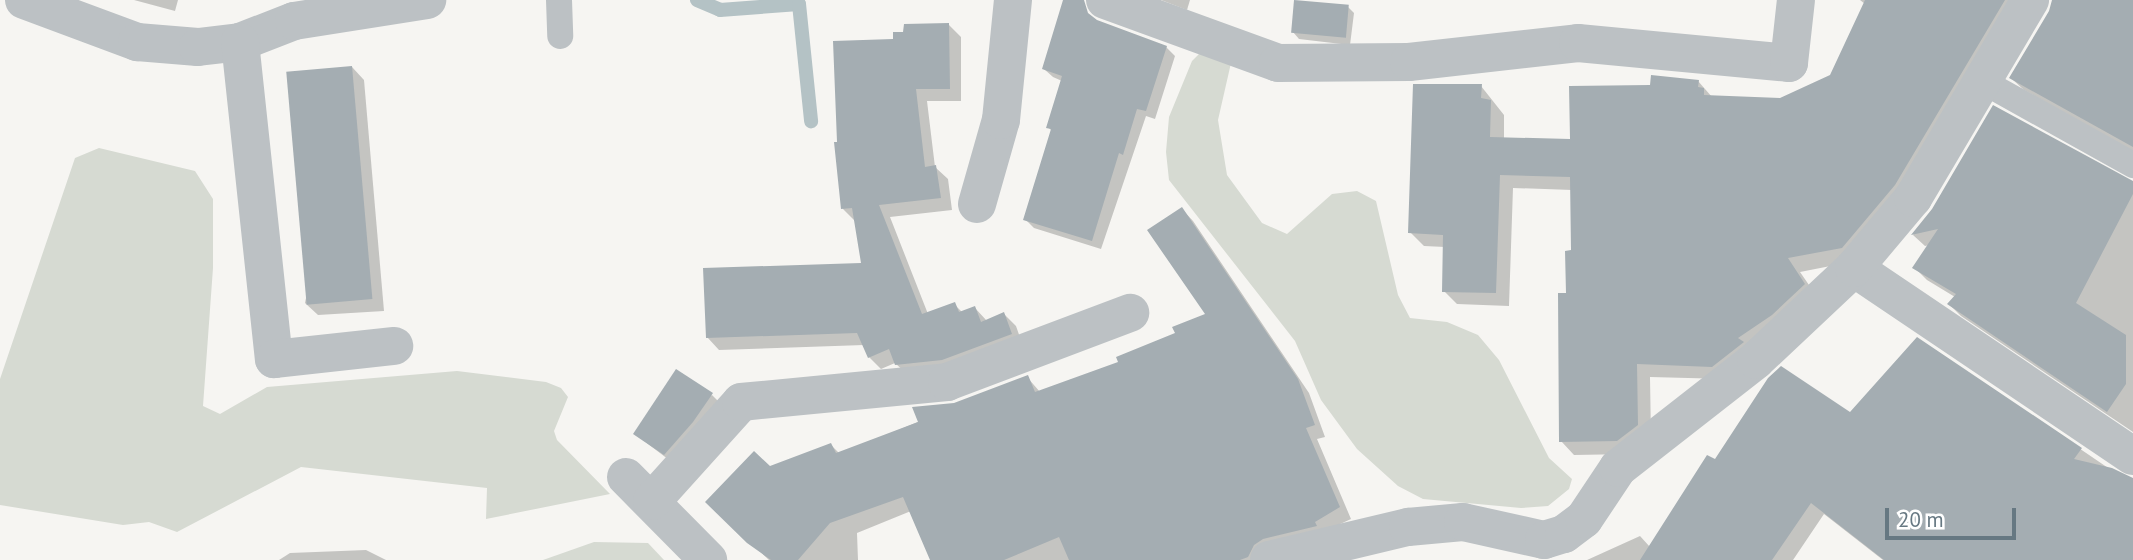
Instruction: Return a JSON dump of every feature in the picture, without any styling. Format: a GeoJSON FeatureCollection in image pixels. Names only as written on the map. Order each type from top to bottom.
{"type":"FeatureCollection","features":[{"type":"Feature","properties":{"kind":"street"},"geometry":{"type":"LineString","coordinates":[[24,0],[137,42],[198,47],[240,41],[294,21],[427,0]]}},
{"type":"Feature","properties":{"kind":"street"},"geometry":{"type":"LineString","coordinates":[[977,204],[1001,120],[1013,0]]}},
{"type":"Feature","properties":{"kind":"street"},"geometry":{"type":"LineString","coordinates":[[1105,0],[1278,63],[1409,62],[1578,43],[1789,63],[1796,0]]}},
{"type":"Feature","properties":{"kind":"street"},"geometry":{"type":"LineString","coordinates":[[1269,560],[1408,527],[1463,522],[1544,540],[1564,534],[1584,519],[1618,468],[1756,360],[1854,268],[1913,198],[1984,82],[2029,0]]}},
{"type":"Feature","properties":{"kind":"street"},"geometry":{"type":"LineString","coordinates":[[240,41],[274,359],[394,346]]}},
{"type":"Feature","properties":{"kind":"street"},"geometry":{"type":"LineString","coordinates":[[1854,268],[2133,456]]}},
{"type":"Feature","properties":{"kind":"street"},"geometry":{"type":"LineString","coordinates":[[708,560],[639,489],[741,402],[947,382],[1130,313]]}},
{"type":"Feature","properties":{"kind":"lane"},"geometry":{"type":"LineString","coordinates":[[559,0],[560,36]]}},
{"type":"Feature","properties":{"kind":"lane"},"geometry":{"type":"LineString","coordinates":[[1984,82],[2133,164]]}},
{"type":"Feature","properties":{"kind":"shaded area"},"geometry":{"type":"Polygon","coordinates":[[[1202,51],[1231,63],[1218,120],[1227,175],[1262,223],[1287,234],[1332,194],[1357,191],[1376,201],[1398,295],[1410,318],[1447,322],[1478,335],[1499,360],[1549,458],[1572,479],[1569,489],[1548,506],[1521,508],[1423,499],[1398,486],[1357,449],[1321,400],[1295,341],[1169,180],[1166,152],[1169,117],[1192,61],[1202,51]]]}},
{"type":"Feature","properties":{"kind":"shaded area"},"geometry":{"type":"Polygon","coordinates":[[[99,148],[195,171],[213,199],[213,268],[203,406],[220,414],[267,387],[457,371],[546,382],[561,388],[568,397],[554,431],[557,440],[610,494],[486,519],[487,488],[301,467],[177,532],[149,522],[123,525],[0,505],[0,379],[75,158],[99,148]]]}},
{"type":"Feature","properties":{"kind":"shaded area"},"geometry":{"type":"Polygon","coordinates":[[[594,542],[648,543],[664,560],[543,560],[594,542]]]}},
{"type":"Feature","properties":{"kind":"building"},"geometry":{"type":"Polygon","coordinates":[[[1063,0],[1084,0],[1088,13],[1097,20],[1167,46],[1146,111],[1137,109],[1123,155],[1119,153],[1092,241],[1023,220],[1051,129],[1046,128],[1062,76],[1042,69],[1063,0]]]}},
{"type":"Feature","properties":{"kind":"building"},"geometry":{"type":"Polygon","coordinates":[[[1294,0],[1349,5],[1346,38],[1291,33],[1294,0]]]}},
{"type":"Feature","properties":{"kind":"building"},"geometry":{"type":"Polygon","coordinates":[[[1865,0],[2005,0],[1895,185],[1842,248],[1788,258],[1805,284],[1772,315],[1738,338],[1744,342],[1712,367],[1637,364],[1638,425],[1617,441],[1559,442],[1558,293],[1566,293],[1565,251],[1571,250],[1570,177],[1500,175],[1496,293],[1442,292],[1443,235],[1408,233],[1413,84],[1482,84],[1481,98],[1491,100],[1490,137],[1570,139],[1569,86],[1650,85],[1651,75],[1699,80],[1698,87],[1704,88],[1704,95],[1780,98],[1830,75],[1865,0]]]}},
{"type":"Feature","properties":{"kind":"building"},"geometry":{"type":"Polygon","coordinates":[[[2052,0],[2133,0],[2133,147],[2009,78],[2049,11],[2052,0]]]}},
{"type":"Feature","properties":{"kind":"building"},"geometry":{"type":"Polygon","coordinates":[[[949,23],[950,89],[916,89],[925,167],[936,165],[941,198],[879,205],[922,314],[955,302],[959,312],[975,306],[981,322],[1004,312],[1012,334],[942,360],[895,365],[889,349],[868,358],[857,333],[706,338],[703,268],[861,263],[852,208],[841,209],[834,142],[837,142],[833,41],[893,39],[893,32],[903,32],[904,24],[949,23]]]}},
{"type":"Feature","properties":{"kind":"building"},"geometry":{"type":"Polygon","coordinates":[[[352,66],[372,299],[307,305],[286,72],[352,66]]]}},
{"type":"Feature","properties":{"kind":"building"},"geometry":{"type":"Polygon","coordinates":[[[1993,105],[2133,181],[2133,194],[2076,303],[2126,335],[2126,384],[2107,412],[1947,304],[1956,294],[1912,268],[1938,229],[1911,235],[1932,209],[1993,105]]]}},
{"type":"Feature","properties":{"kind":"building"},"geometry":{"type":"Polygon","coordinates":[[[1182,207],[1298,379],[1315,425],[1306,428],[1340,507],[1315,522],[1317,526],[1263,539],[1254,545],[1248,557],[1240,560],[1069,560],[1059,537],[1004,560],[930,560],[903,497],[830,523],[798,560],[771,560],[747,543],[705,502],[754,451],[770,466],[831,443],[836,453],[918,422],[912,407],[954,403],[1028,375],[1035,392],[1118,362],[1116,357],[1175,333],[1172,327],[1205,314],[1147,230],[1182,207]]]}},
{"type":"Feature","properties":{"kind":"building"},"geometry":{"type":"Polygon","coordinates":[[[1917,337],[2082,448],[2074,459],[2112,468],[2133,478],[2133,560],[1884,560],[1811,503],[1772,560],[1640,560],[1707,455],[1715,459],[1768,378],[1781,366],[1850,412],[1917,337]]]}},
{"type":"Feature","properties":{"kind":"building"},"geometry":{"type":"Polygon","coordinates":[[[676,369],[713,393],[693,422],[664,455],[633,434],[676,369]]]}},
{"type":"Feature","properties":{"kind":"waterway"},"geometry":{"type":"LineString","coordinates":[[697,0],[720,10],[799,4],[811,121]]}}]}
